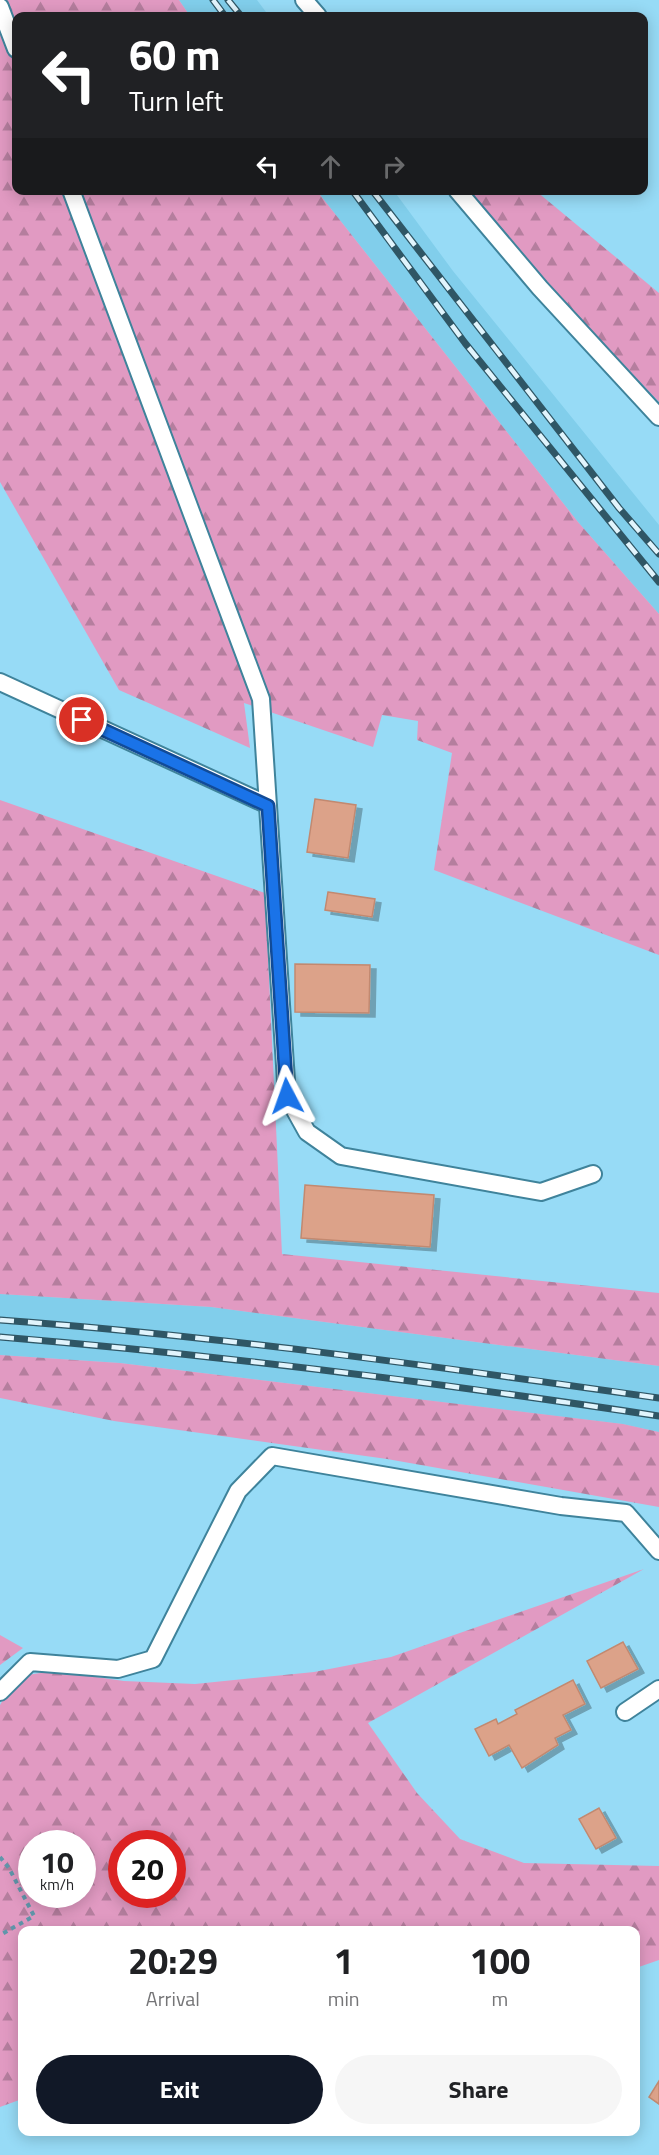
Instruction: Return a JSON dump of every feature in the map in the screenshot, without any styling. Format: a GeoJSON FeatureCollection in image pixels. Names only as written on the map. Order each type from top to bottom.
{"type":"FeatureCollection","features":[{"type":"Feature","properties":{"kind":"lane"},"geometry":{"type":"LineString","coordinates":[[304,0],[314,12]]}},
{"type":"Feature","properties":{"kind":"lane"},"geometry":{"type":"LineString","coordinates":[[0,7],[12,38]]}},
{"type":"Feature","properties":{"kind":"lane"},"geometry":{"type":"LineString","coordinates":[[73,195],[261,699],[287,1096],[307,1132],[341,1156],[542,1191],[593,1174]]}},
{"type":"Feature","properties":{"kind":"lane"},"geometry":{"type":"LineString","coordinates":[[461,195],[540,288],[659,417]]}},
{"type":"Feature","properties":{"kind":"lane"},"geometry":{"type":"LineString","coordinates":[[0,682],[268,806]]}},
{"type":"Feature","properties":{"kind":"lane"},"geometry":{"type":"LineString","coordinates":[[0,1692],[30,1662],[118,1669],[153,1659],[238,1491],[272,1456],[561,1506],[626,1513],[659,1551]]}},
{"type":"Feature","properties":{"kind":"lane"},"geometry":{"type":"LineString","coordinates":[[625,1712],[659,1689]]}},
{"type":"Feature","properties":{"kind":"path"},"geometry":{"type":"LineString","coordinates":[[0,1857],[9,1868],[34,1916],[0,1935]]}},
{"type":"Feature","properties":{"kind":"shaded area"},"geometry":{"type":"Polygon","coordinates":[[[179,0],[257,0],[266,12],[187,12],[179,0]]]}},
{"type":"Feature","properties":{"kind":"shaded area"},"geometry":{"type":"Polygon","coordinates":[[[320,195],[397,195],[453,271],[659,525],[659,614],[578,522],[320,195]]]}},
{"type":"Feature","properties":{"kind":"shaded area"},"geometry":{"type":"Polygon","coordinates":[[[0,1294],[211,1307],[659,1366],[659,1432],[622,1424],[120,1363],[0,1355],[0,1294]]]}},
{"type":"Feature","properties":{"kind":"green space"},"geometry":{"type":"Polygon","coordinates":[[[0,0],[179,0],[187,12],[12,12],[12,195],[320,195],[578,522],[659,614],[659,955],[434,870],[452,753],[417,740],[418,721],[382,715],[373,747],[244,703],[250,748],[119,690],[0,482],[0,0]]]}},
{"type":"Feature","properties":{"kind":"green space"},"geometry":{"type":"Polygon","coordinates":[[[473,195],[541,195],[659,293],[659,402],[532,268],[473,195]]]}},
{"type":"Feature","properties":{"kind":"green space"},"geometry":{"type":"Polygon","coordinates":[[[0,800],[265,893],[282,1254],[659,1293],[659,1366],[211,1307],[0,1294],[0,800]]]}},
{"type":"Feature","properties":{"kind":"green space"},"geometry":{"type":"Polygon","coordinates":[[[0,1355],[120,1363],[623,1424],[659,1432],[659,1507],[387,1459],[114,1421],[0,1398],[0,1355]]]}},
{"type":"Feature","properties":{"kind":"green space"},"geometry":{"type":"Polygon","coordinates":[[[644,1569],[368,1723],[417,1793],[460,1839],[524,1863],[659,1866],[659,1960],[640,1967],[640,1926],[18,1926],[18,2100],[0,2107],[0,1705],[9,1689],[27,1675],[54,1671],[124,1681],[195,1684],[314,1672],[391,1657],[644,1569]]]}},
{"type":"Feature","properties":{"kind":"green space"},"geometry":{"type":"Polygon","coordinates":[[[0,1635],[23,1648],[0,1665],[0,1635]]]}},
{"type":"Feature","properties":{"kind":"building"},"geometry":{"type":"Polygon","coordinates":[[[315,799],[356,805],[348,858],[307,852],[315,799]]]}},
{"type":"Feature","properties":{"kind":"building"},"geometry":{"type":"Polygon","coordinates":[[[328,892],[375,899],[372,917],[325,910],[328,892]]]}},
{"type":"Feature","properties":{"kind":"building"},"geometry":{"type":"Polygon","coordinates":[[[295,964],[370,965],[369,1013],[295,1012],[295,964]]]}},
{"type":"Feature","properties":{"kind":"building"},"geometry":{"type":"Polygon","coordinates":[[[305,1185],[434,1195],[430,1247],[301,1238],[305,1185]]]}},
{"type":"Feature","properties":{"kind":"building"},"geometry":{"type":"Polygon","coordinates":[[[623,1642],[638,1669],[601,1688],[587,1661],[623,1642]]]}},
{"type":"Feature","properties":{"kind":"building"},"geometry":{"type":"Polygon","coordinates":[[[573,1680],[585,1704],[563,1715],[571,1730],[555,1738],[558,1745],[522,1768],[509,1745],[489,1756],[475,1729],[496,1719],[498,1724],[517,1714],[515,1710],[573,1680]]]}},
{"type":"Feature","properties":{"kind":"building"},"geometry":{"type":"Polygon","coordinates":[[[599,1808],[616,1838],[596,1849],[579,1819],[599,1808]]]}},
{"type":"Feature","properties":{"kind":"building"},"geometry":{"type":"Polygon","coordinates":[[[659,2081],[659,2104],[649,2097],[659,2081]]]}},
{"type":"Feature","properties":{"kind":"railway"},"geometry":{"type":"LineString","coordinates":[[213,0],[222,12]]}},
{"type":"Feature","properties":{"kind":"railway"},"geometry":{"type":"LineString","coordinates":[[228,0],[238,12]]}},
{"type":"Feature","properties":{"kind":"railway"},"geometry":{"type":"LineString","coordinates":[[356,195],[465,343],[659,582]]}},
{"type":"Feature","properties":{"kind":"railway"},"geometry":{"type":"LineString","coordinates":[[376,195],[619,508],[659,554]]}},
{"type":"Feature","properties":{"kind":"railway"},"geometry":{"type":"LineString","coordinates":[[0,1320],[247,1344],[659,1398]]}},
{"type":"Feature","properties":{"kind":"railway"},"geometry":{"type":"LineString","coordinates":[[0,1337],[165,1352],[330,1371],[659,1416]]}},
{"type":"Feature","properties":{"kind":"route"},"geometry":{"type":"LineString","coordinates":[[82,720],[268,806],[287,1096]]}}]}
